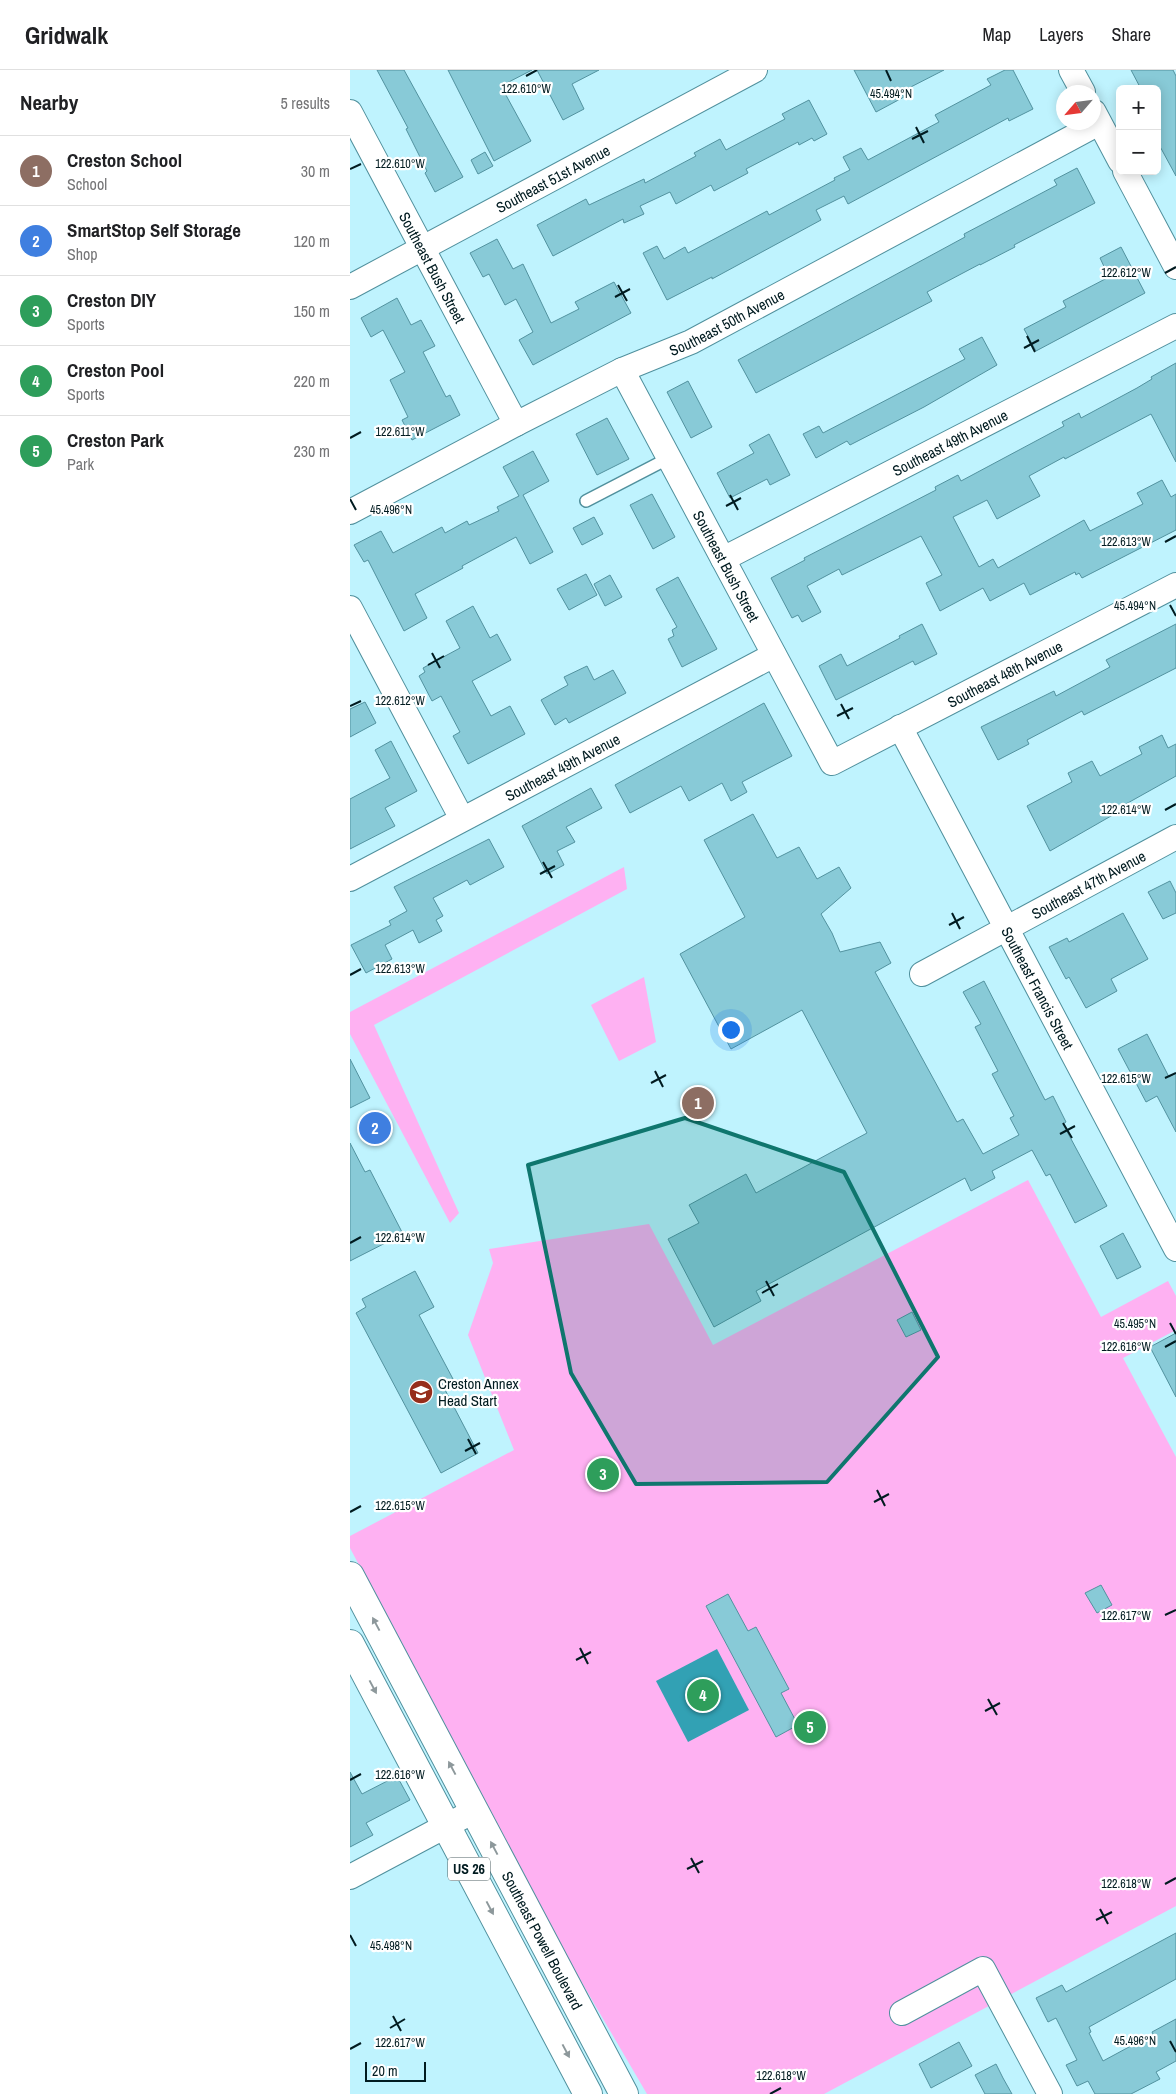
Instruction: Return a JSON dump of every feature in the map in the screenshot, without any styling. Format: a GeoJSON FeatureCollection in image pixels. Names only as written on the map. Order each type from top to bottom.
{"type":"FeatureCollection","features":[{"type":"Feature","properties":{"kind":"main road","name":"Southeast Powell Boulevard"},"geometry":{"type":"LineString","coordinates":[[350,1576],[624,2094]]}},
{"type":"Feature","properties":{"kind":"main road","name":"Southeast Powell Boulevard"},"geometry":{"type":"LineString","coordinates":[[350,1644],[588,2094]]}},
{"type":"Feature","properties":{"kind":"street","name":"Southeast 51st Avenue"},"geometry":{"type":"LineString","coordinates":[[350,287],[755,70]]}},
{"type":"Feature","properties":{"kind":"street"},"geometry":{"type":"LineString","coordinates":[[1071,70],[1079,85]]}},
{"type":"Feature","properties":{"kind":"street","name":"Southeast Bush Street"},"geometry":{"type":"LineString","coordinates":[[350,112],[516,424]]}},
{"type":"Feature","properties":{"kind":"street"},"geometry":{"type":"LineString","coordinates":[[1101,126],[1116,154]]}},
{"type":"Feature","properties":{"kind":"street","name":"Southeast 50th Avenue"},"geometry":{"type":"LineString","coordinates":[[350,512],[622,370],[692,342],[1073,130]]}},
{"type":"Feature","properties":{"kind":"street"},"geometry":{"type":"LineString","coordinates":[[1127,175],[1176,267]]}},
{"type":"Feature","properties":{"kind":"street","name":"Southeast 49th Avenue"},"geometry":{"type":"LineString","coordinates":[[723,559],[1176,326]]}},
{"type":"Feature","properties":{"kind":"street","name":"Southeast Bush Street"},"geometry":{"type":"LineString","coordinates":[[622,370],[832,763]]}},
{"type":"Feature","properties":{"kind":"street","name":"Southeast 48th Avenue"},"geometry":{"type":"LineString","coordinates":[[832,763],[1176,585]]}},
{"type":"Feature","properties":{"kind":"street"},"geometry":{"type":"LineString","coordinates":[[350,608],[462,819]]}},
{"type":"Feature","properties":{"kind":"street","name":"Southeast 49th Avenue"},"geometry":{"type":"LineString","coordinates":[[350,879],[774,655]]}},
{"type":"Feature","properties":{"kind":"street","name":"Southeast Francis Street"},"geometry":{"type":"LineString","coordinates":[[900,727],[1176,1249]]}},
{"type":"Feature","properties":{"kind":"street","name":"Southeast 47th Avenue"},"geometry":{"type":"LineString","coordinates":[[922,974],[1176,837]]}},
{"type":"Feature","properties":{"kind":"street"},"geometry":{"type":"LineString","coordinates":[[350,1877],[474,1811]]}},
{"type":"Feature","properties":{"kind":"street"},"geometry":{"type":"LineString","coordinates":[[902,2012],[983,1970],[1050,2094]]}},
{"type":"Feature","properties":{"kind":"lane"},"geometry":{"type":"LineString","coordinates":[[586,501],[669,458]]}},
{"type":"Feature","properties":{"kind":"highlighted area"},"geometry":{"type":"Polygon","coordinates":[[[685,1118],[844,1172],[938,1357],[827,1482],[636,1484],[571,1373],[528,1165],[685,1118]]]}},
{"type":"Feature","properties":{"kind":"shaded area"},"geometry":{"type":"Polygon","coordinates":[[[624,867],[627,889],[374,1025],[459,1213],[450,1223],[350,1034],[350,1012],[624,867]]]}},
{"type":"Feature","properties":{"kind":"shaded area"},"geometry":{"type":"Polygon","coordinates":[[[644,977],[656,1042],[619,1061],[591,1005],[644,977]]]}},
{"type":"Feature","properties":{"kind":"shaded area"},"geometry":{"type":"Polygon","coordinates":[[[1028,1180],[1101,1317],[1168,1281],[1176,1296],[1176,1330],[1123,1358],[1176,1457],[1176,1906],[824,2094],[647,2094],[564,1952],[350,1548],[350,1536],[514,1450],[468,1335],[493,1263],[489,1249],[649,1224],[713,1345],[1028,1180]]]}},
{"type":"Feature","properties":{"kind":"water"},"geometry":{"type":"Polygon","coordinates":[[[717,1649],[749,1710],[688,1742],[656,1681],[717,1649]]]}},
{"type":"Feature","properties":{"kind":"building"},"geometry":{"type":"Polygon","coordinates":[[[377,70],[404,70],[463,177],[435,192],[425,173],[427,171],[406,129],[408,128],[377,70]]]}},
{"type":"Feature","properties":{"kind":"building"},"geometry":{"type":"Polygon","coordinates":[[[448,70],[532,70],[501,86],[531,141],[494,161],[448,70]]]}},
{"type":"Feature","properties":{"kind":"building"},"geometry":{"type":"Polygon","coordinates":[[[537,70],[599,70],[572,84],[584,109],[563,120],[537,70]]]}},
{"type":"Feature","properties":{"kind":"building"},"geometry":{"type":"Polygon","coordinates":[[[854,70],[944,70],[901,92],[904,97],[876,112],[854,70]]]}},
{"type":"Feature","properties":{"kind":"building"},"geometry":{"type":"Polygon","coordinates":[[[1005,70],[1013,70],[1033,109],[1009,121],[1008,118],[848,204],[844,196],[816,210],[821,220],[712,279],[712,277],[667,300],[643,253],[657,246],[664,259],[685,247],[688,253],[767,211],[769,215],[850,170],[843,157],[861,148],[868,160],[939,122],[935,115],[991,85],[987,79],[1005,70]]]}},
{"type":"Feature","properties":{"kind":"building"},"geometry":{"type":"Polygon","coordinates":[[[1131,70],[1173,70],[1176,76],[1176,176],[1161,148],[1161,85],[1139,85],[1131,70]]]}},
{"type":"Feature","properties":{"kind":"building"},"geometry":{"type":"Polygon","coordinates":[[[809,100],[827,134],[814,141],[812,138],[799,145],[798,142],[746,169],[748,173],[714,191],[711,185],[676,204],[670,192],[640,206],[644,214],[624,223],[623,219],[553,256],[537,225],[586,199],[589,205],[644,179],[645,183],[696,156],[694,153],[720,139],[726,150],[785,119],[782,114],[809,100]]]}},
{"type":"Feature","properties":{"kind":"building"},"geometry":{"type":"Polygon","coordinates":[[[485,152],[493,166],[478,174],[471,160],[485,152]]]}},
{"type":"Feature","properties":{"kind":"building"},"geometry":{"type":"Polygon","coordinates":[[[1077,168],[1095,203],[927,292],[932,301],[756,393],[738,360],[965,237],[964,234],[1057,185],[1054,180],[1077,168]]]}},
{"type":"Feature","properties":{"kind":"building"},"geometry":{"type":"Polygon","coordinates":[[[497,239],[513,269],[523,264],[551,323],[579,309],[575,302],[614,282],[631,313],[533,365],[519,340],[533,332],[516,299],[505,305],[489,274],[483,277],[470,253],[497,239]]]}},
{"type":"Feature","properties":{"kind":"building"},"geometry":{"type":"Polygon","coordinates":[[[1121,247],[1145,293],[1036,351],[1024,329],[1066,307],[1063,301],[1109,277],[1100,258],[1121,247]]]}},
{"type":"Feature","properties":{"kind":"building"},"geometry":{"type":"Polygon","coordinates":[[[397,298],[411,325],[421,320],[435,346],[423,352],[446,397],[450,395],[460,415],[412,440],[402,420],[408,417],[390,380],[405,372],[383,330],[371,337],[361,318],[397,298]]]}},
{"type":"Feature","properties":{"kind":"building"},"geometry":{"type":"Polygon","coordinates":[[[982,337],[997,365],[924,407],[850,445],[847,441],[816,458],[803,434],[819,426],[823,433],[965,359],[959,349],[982,337]]]}},
{"type":"Feature","properties":{"kind":"building"},"geometry":{"type":"Polygon","coordinates":[[[1176,363],[1176,462],[1151,414],[1029,476],[1040,496],[997,519],[987,500],[953,517],[979,567],[993,559],[998,568],[1084,520],[1090,531],[1143,504],[1137,493],[1162,480],[1171,497],[1176,494],[1176,530],[1082,578],[1079,573],[1076,575],[1075,572],[1030,595],[1024,583],[990,601],[983,588],[940,611],[926,583],[942,575],[921,536],[842,575],[839,569],[807,586],[821,612],[802,622],[798,615],[792,618],[771,578],[805,560],[804,558],[936,490],[935,487],[958,475],[961,481],[1064,426],[1062,422],[1079,413],[1081,418],[1137,388],[1152,379],[1151,377],[1176,363]]]}},
{"type":"Feature","properties":{"kind":"building"},"geometry":{"type":"Polygon","coordinates":[[[688,381],[712,427],[691,438],[667,392],[688,381]]]}},
{"type":"Feature","properties":{"kind":"building"},"geometry":{"type":"Polygon","coordinates":[[[607,418],[629,459],[597,475],[576,434],[607,418]]]}},
{"type":"Feature","properties":{"kind":"building"},"geometry":{"type":"Polygon","coordinates":[[[769,434],[790,475],[770,485],[767,479],[730,498],[717,473],[754,453],[749,445],[769,434]]]}},
{"type":"Feature","properties":{"kind":"building"},"geometry":{"type":"Polygon","coordinates":[[[533,451],[549,481],[523,495],[553,552],[530,564],[516,537],[415,594],[427,618],[404,631],[368,560],[364,562],[354,545],[381,531],[393,553],[442,527],[445,533],[467,521],[469,525],[499,511],[497,507],[519,496],[503,467],[533,451]]]}},
{"type":"Feature","properties":{"kind":"building"},"geometry":{"type":"Polygon","coordinates":[[[652,494],[675,537],[653,549],[630,505],[652,494]]]}},
{"type":"Feature","properties":{"kind":"building"},"geometry":{"type":"Polygon","coordinates":[[[594,517],[603,534],[582,545],[573,528],[594,517]]]}},
{"type":"Feature","properties":{"kind":"building"},"geometry":{"type":"Polygon","coordinates":[[[586,574],[597,595],[569,610],[557,589],[586,574]]]}},
{"type":"Feature","properties":{"kind":"building"},"geometry":{"type":"Polygon","coordinates":[[[610,575],[622,597],[605,606],[594,584],[610,575]]]}},
{"type":"Feature","properties":{"kind":"building"},"geometry":{"type":"Polygon","coordinates":[[[678,577],[717,649],[682,667],[668,639],[674,636],[672,630],[677,627],[656,589],[678,577]]]}},
{"type":"Feature","properties":{"kind":"building"},"geometry":{"type":"Polygon","coordinates":[[[473,606],[490,638],[497,634],[511,660],[472,681],[491,716],[510,706],[525,734],[468,764],[453,736],[460,732],[441,696],[432,701],[419,676],[425,672],[423,668],[460,648],[446,621],[473,606]]]}},
{"type":"Feature","properties":{"kind":"building"},"geometry":{"type":"Polygon","coordinates":[[[922,624],[937,654],[915,665],[913,661],[836,700],[819,666],[841,654],[847,666],[922,624]]]}},
{"type":"Feature","properties":{"kind":"building"},"geometry":{"type":"Polygon","coordinates":[[[1176,624],[1176,668],[1084,715],[1082,711],[1027,740],[1029,744],[998,760],[981,727],[1054,691],[1056,696],[1110,667],[1106,660],[1176,624]]]}},
{"type":"Feature","properties":{"kind":"building"},"geometry":{"type":"Polygon","coordinates":[[[587,666],[594,680],[613,670],[626,693],[569,723],[566,718],[555,725],[541,700],[568,685],[564,677],[587,666]]]}},
{"type":"Feature","properties":{"kind":"building"},"geometry":{"type":"Polygon","coordinates":[[[365,702],[376,723],[350,737],[350,709],[365,702]]]}},
{"type":"Feature","properties":{"kind":"building"},"geometry":{"type":"Polygon","coordinates":[[[764,703],[792,756],[742,782],[747,792],[731,801],[722,783],[689,801],[681,786],[630,813],[615,785],[764,703]]]}},
{"type":"Feature","properties":{"kind":"building"},"geometry":{"type":"Polygon","coordinates":[[[1162,735],[1168,748],[1176,744],[1176,776],[1117,809],[1118,812],[1050,851],[1027,806],[1072,782],[1068,773],[1092,761],[1100,776],[1142,754],[1139,747],[1162,735]]]}},
{"type":"Feature","properties":{"kind":"building"},"geometry":{"type":"Polygon","coordinates":[[[391,741],[417,791],[385,808],[395,826],[350,849],[350,799],[390,778],[375,750],[391,741]]]}},
{"type":"Feature","properties":{"kind":"building"},"geometry":{"type":"Polygon","coordinates":[[[591,788],[602,808],[566,827],[575,842],[557,851],[564,865],[547,874],[522,826],[591,788]]]}},
{"type":"Feature","properties":{"kind":"building"},"geometry":{"type":"Polygon","coordinates":[[[753,814],[777,858],[799,847],[817,879],[839,867],[851,888],[821,914],[840,952],[880,942],[891,963],[875,972],[957,1122],[963,1119],[983,1154],[1019,1135],[1010,1118],[1014,1116],[992,1074],[998,1071],[975,1027],[981,1024],[963,992],[984,981],[1045,1100],[1053,1096],[1066,1122],[1063,1124],[1107,1206],[1075,1223],[1050,1174],[1046,1176],[1032,1150],[992,1171],[995,1178],[971,1191],[965,1178],[756,1291],[761,1301],[714,1327],[668,1239],[699,1223],[689,1205],[746,1174],[756,1193],[867,1133],[802,1010],[731,1049],[680,954],[745,917],[704,840],[753,814]]]}},
{"type":"Feature","properties":{"kind":"building"},"geometry":{"type":"Polygon","coordinates":[[[489,839],[504,867],[470,885],[467,880],[433,898],[443,916],[436,920],[442,931],[419,943],[413,930],[385,945],[392,959],[366,973],[351,945],[391,925],[389,921],[407,911],[394,887],[489,839]]]}},
{"type":"Feature","properties":{"kind":"building"},"geometry":{"type":"Polygon","coordinates":[[[1170,881],[1176,893],[1176,913],[1163,919],[1148,892],[1170,881]]]}},
{"type":"Feature","properties":{"kind":"building"},"geometry":{"type":"Polygon","coordinates":[[[1123,913],[1148,959],[1111,979],[1117,991],[1086,1008],[1069,977],[1066,979],[1049,947],[1067,938],[1069,942],[1123,913]]]}},
{"type":"Feature","properties":{"kind":"building"},"geometry":{"type":"Polygon","coordinates":[[[1147,1034],[1169,1077],[1176,1073],[1176,1132],[1157,1096],[1146,1102],[1118,1049],[1147,1034]]]}},
{"type":"Feature","properties":{"kind":"building"},"geometry":{"type":"Polygon","coordinates":[[[350,1059],[370,1098],[350,1108],[350,1059]]]}},
{"type":"Feature","properties":{"kind":"building"},"geometry":{"type":"Polygon","coordinates":[[[350,1143],[365,1172],[370,1170],[403,1234],[350,1261],[350,1143]]]}},
{"type":"Feature","properties":{"kind":"building"},"geometry":{"type":"Polygon","coordinates":[[[1123,1233],[1141,1267],[1117,1279],[1100,1246],[1123,1233]]]}},
{"type":"Feature","properties":{"kind":"building"},"geometry":{"type":"Polygon","coordinates":[[[415,1271],[434,1307],[419,1315],[453,1379],[442,1384],[478,1453],[441,1473],[356,1313],[366,1307],[362,1299],[415,1271]]]}},
{"type":"Feature","properties":{"kind":"building"},"geometry":{"type":"Polygon","coordinates":[[[912,1312],[921,1330],[906,1337],[897,1320],[912,1312]]]}},
{"type":"Feature","properties":{"kind":"building"},"geometry":{"type":"Polygon","coordinates":[[[1176,1333],[1176,1397],[1150,1347],[1176,1333]]]}},
{"type":"Feature","properties":{"kind":"building"},"geometry":{"type":"Polygon","coordinates":[[[1101,1585],[1112,1605],[1097,1613],[1085,1593],[1101,1585]]]}},
{"type":"Feature","properties":{"kind":"building"},"geometry":{"type":"Polygon","coordinates":[[[728,1594],[748,1631],[756,1627],[789,1689],[781,1693],[798,1725],[776,1737],[706,1606],[728,1594]]]}},
{"type":"Feature","properties":{"kind":"building"},"geometry":{"type":"Polygon","coordinates":[[[350,1772],[362,1794],[397,1776],[410,1800],[366,1823],[373,1835],[350,1847],[350,1772]]]}},
{"type":"Feature","properties":{"kind":"building"},"geometry":{"type":"Polygon","coordinates":[[[1176,1933],[1176,1979],[1089,2027],[1091,2032],[1089,2033],[1103,2061],[1153,2034],[1152,2032],[1176,2019],[1176,2061],[1156,2072],[1160,2079],[1131,2094],[1095,2094],[1088,2081],[1077,2086],[1066,2065],[1077,2060],[1056,2018],[1048,2022],[1036,1998],[1062,1985],[1066,1992],[1176,1933]]]}},
{"type":"Feature","properties":{"kind":"building"},"geometry":{"type":"Polygon","coordinates":[[[959,2042],[972,2066],[931,2088],[919,2064],[959,2042]]]}},
{"type":"Feature","properties":{"kind":"building"},"geometry":{"type":"Polygon","coordinates":[[[996,2064],[1012,2094],[985,2094],[975,2075],[996,2064]]]}},
{"type":"Feature","properties":{"kind":"place","name":"Creston School"},"geometry":{"type":"Point","coordinates":[698,1103]}},
{"type":"Feature","properties":{"kind":"place","name":"SmartStop Self Storage"},"geometry":{"type":"Point","coordinates":[375,1128]}},
{"type":"Feature","properties":{"kind":"place","name":"Creston Annex Head Start"},"geometry":{"type":"Point","coordinates":[421,1392]}},
{"type":"Feature","properties":{"kind":"place","name":"Creston DIY"},"geometry":{"type":"Point","coordinates":[603,1474]}},
{"type":"Feature","properties":{"kind":"place","name":"Creston Pool"},"geometry":{"type":"Point","coordinates":[703,1695]}},
{"type":"Feature","properties":{"kind":"place","name":"Creston Park"},"geometry":{"type":"Point","coordinates":[810,1727]}}]}
